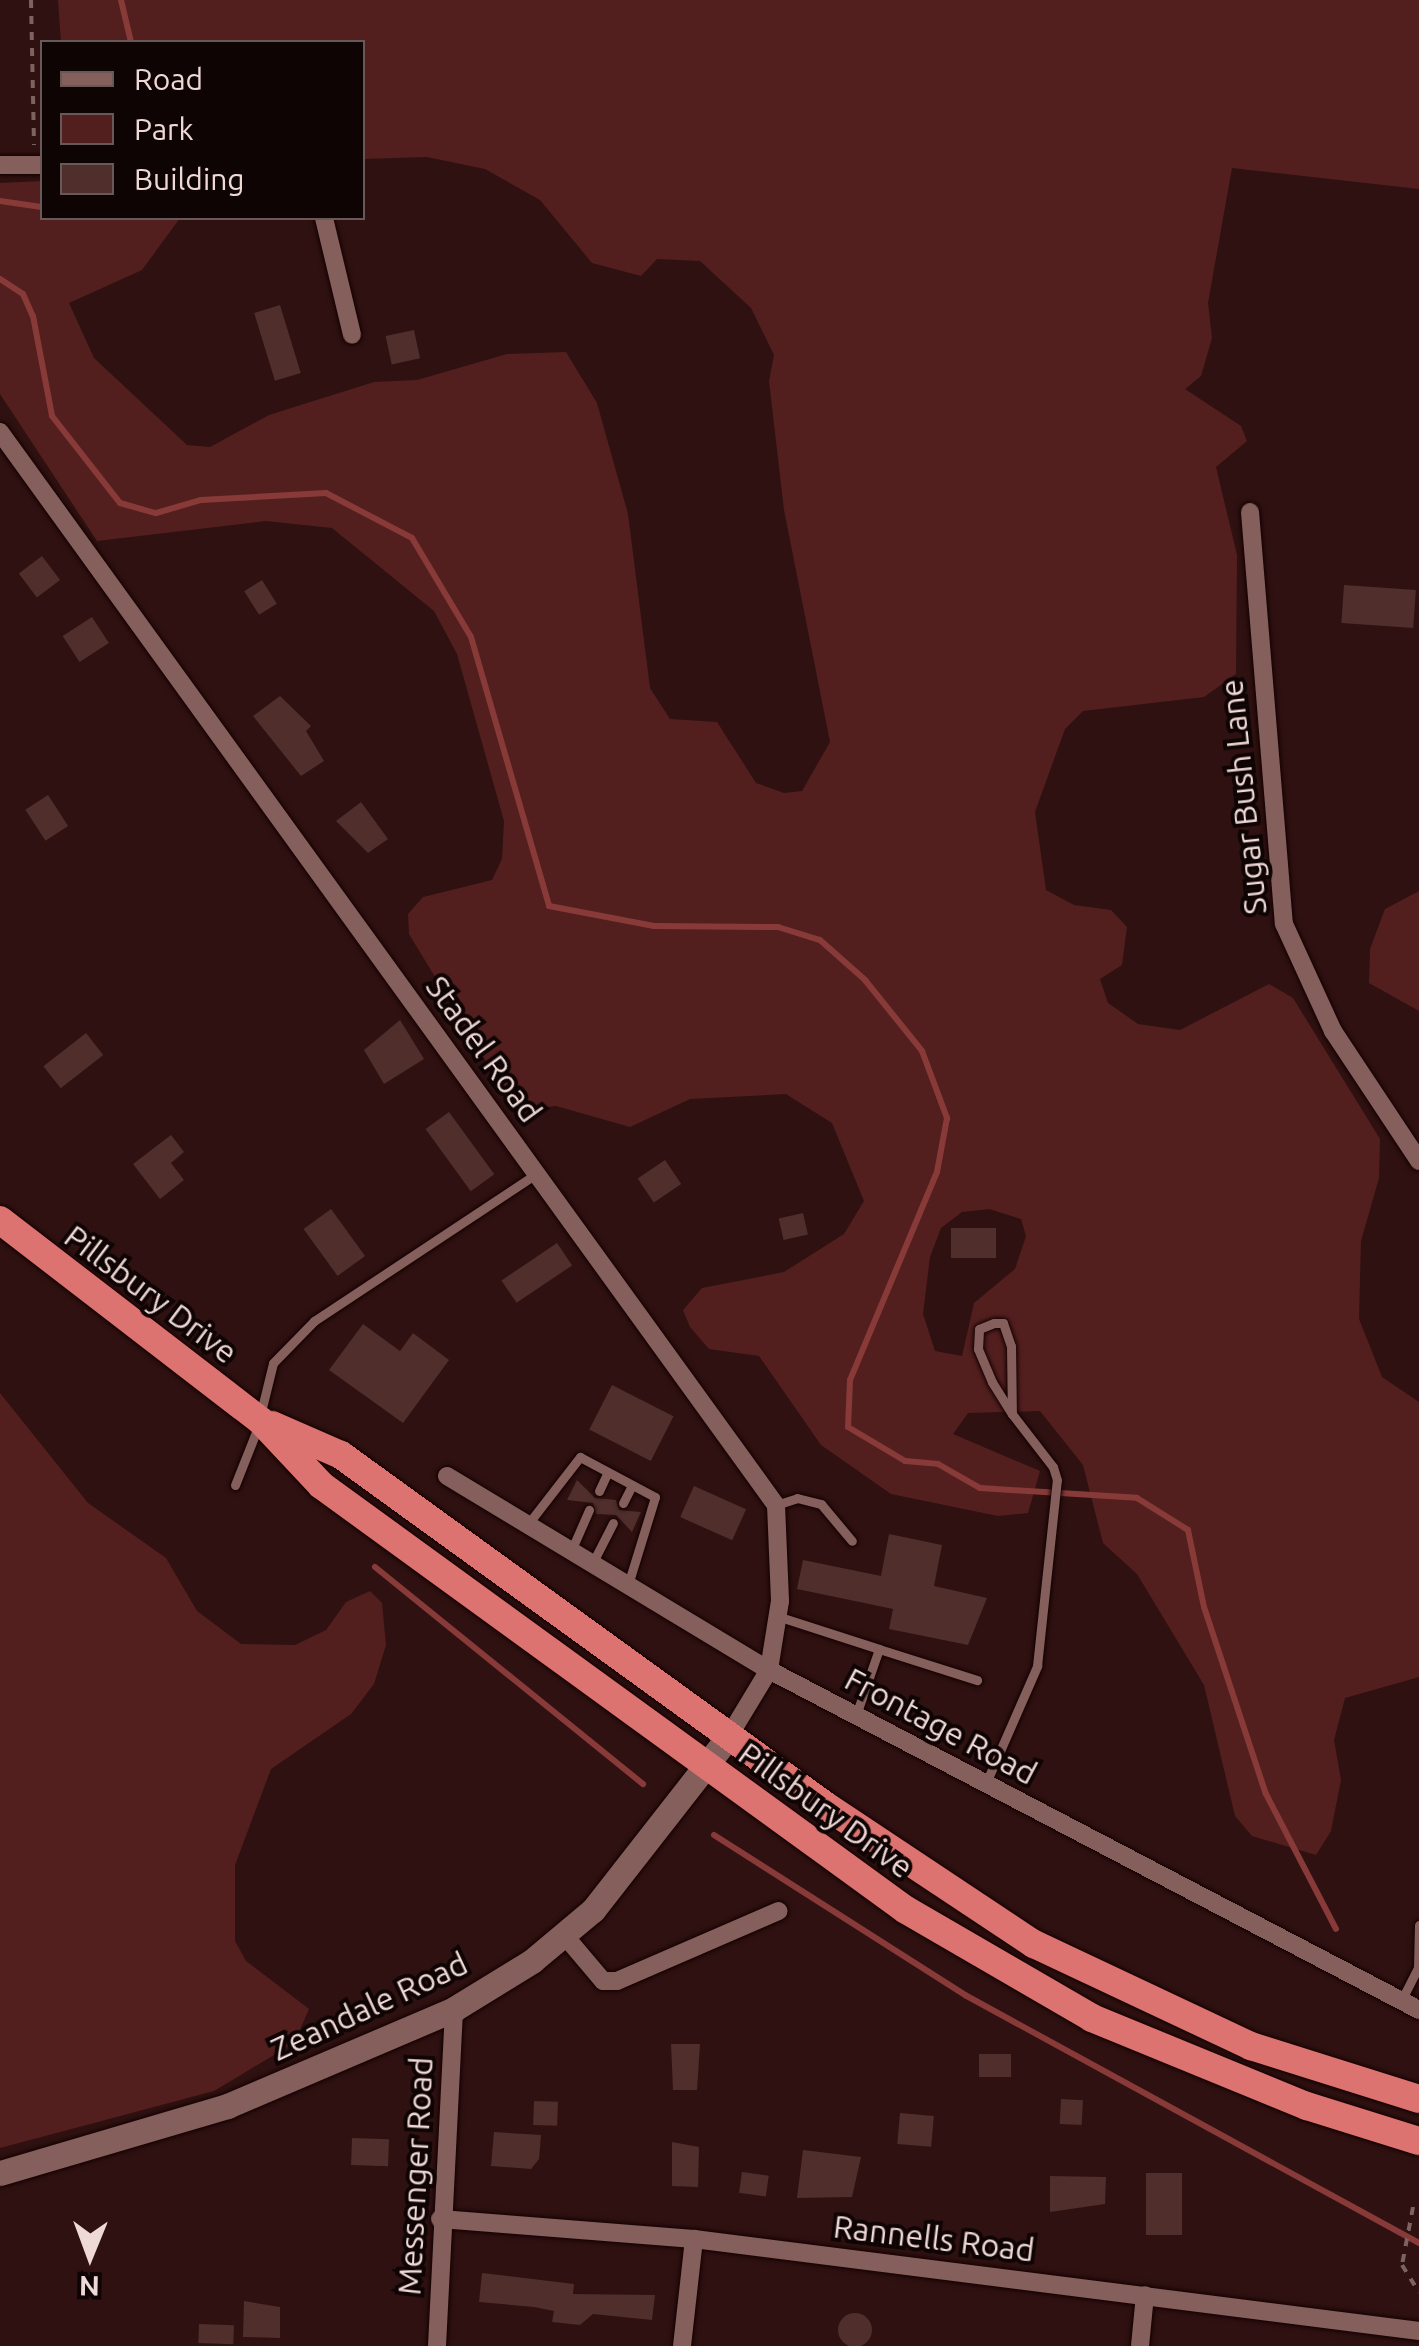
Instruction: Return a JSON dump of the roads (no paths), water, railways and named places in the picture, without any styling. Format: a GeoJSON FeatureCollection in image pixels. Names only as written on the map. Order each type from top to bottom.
{"type":"FeatureCollection","features":[{"type":"Feature","properties":{"kind":"highway","name":"Pillsbury Drive"},"geometry":{"type":"LineString","coordinates":[[0,1220],[261,1421],[321,1485],[906,1910],[1092,2018],[1306,2106],[1419,2140]]}},
{"type":"Feature","properties":{"kind":"highway","name":"Pillsbury Drive"},"geometry":{"type":"LineString","coordinates":[[261,1421],[341,1455],[729,1736],[1034,1944],[1251,2046],[1419,2099]]}},
{"type":"Feature","properties":{"kind":"main road","name":"Zeandale Road"},"geometry":{"type":"LineString","coordinates":[[0,2173],[227,2106],[454,2009],[565,1936],[628,1872],[729,1736]]}},
{"type":"Feature","properties":{"kind":"street"},"geometry":{"type":"LineString","coordinates":[[0,165],[39,165]]}},
{"type":"Feature","properties":{"kind":"street"},"geometry":{"type":"LineString","coordinates":[[324,220],[352,334]]}},
{"type":"Feature","properties":{"kind":"street","name":"Stadel Road"},"geometry":{"type":"LineString","coordinates":[[0,432],[776,1505]]}},
{"type":"Feature","properties":{"kind":"street","name":"Sugar Bush Lane"},"geometry":{"type":"LineString","coordinates":[[1250,512],[1284,924],[1333,1031],[1419,1161]]}},
{"type":"Feature","properties":{"kind":"street","name":"Frontage Road"},"geometry":{"type":"LineString","coordinates":[[447,1476],[770,1670],[1419,2010]]}},
{"type":"Feature","properties":{"kind":"street"},"geometry":{"type":"LineString","coordinates":[[729,1736],[770,1670],[778,1616],[776,1505]]}},
{"type":"Feature","properties":{"kind":"street"},"geometry":{"type":"LineString","coordinates":[[565,1936],[596,1975],[617,1982],[779,1911]]}},
{"type":"Feature","properties":{"kind":"street","name":"Messenger Road"},"geometry":{"type":"LineString","coordinates":[[437,2346],[440,2220],[454,2009]]}},
{"type":"Feature","properties":{"kind":"street","name":"Rannells Road"},"geometry":{"type":"LineString","coordinates":[[440,2220],[694,2239],[1419,2331]]}},
{"type":"Feature","properties":{"kind":"street"},"geometry":{"type":"LineString","coordinates":[[682,2346],[694,2239]]}},
{"type":"Feature","properties":{"kind":"street"},"geometry":{"type":"LineString","coordinates":[[1140,2346],[1145,2295]]}},
{"type":"Feature","properties":{"kind":"lane"},"geometry":{"type":"LineString","coordinates":[[235,1485],[261,1421],[261,1388],[272,1363],[314,1320],[538,1174]]}},
{"type":"Feature","properties":{"kind":"lane"},"geometry":{"type":"LineString","coordinates":[[986,1783],[1037,1666],[1057,1480],[1012,1414],[976,1337],[994,1323],[1003,1323],[1011,1346],[1012,1414]]}},
{"type":"Feature","properties":{"kind":"lane"},"geometry":{"type":"LineString","coordinates":[[528,1524],[580,1457],[655,1497],[628,1586]]}},
{"type":"Feature","properties":{"kind":"lane"},"geometry":{"type":"LineString","coordinates":[[598,1491],[608,1472]]}},
{"type":"Feature","properties":{"kind":"lane"},"geometry":{"type":"LineString","coordinates":[[623,1503],[632,1485]]}},
{"type":"Feature","properties":{"kind":"lane"},"geometry":{"type":"LineString","coordinates":[[776,1505],[797,1498],[822,1504],[852,1541]]}},
{"type":"Feature","properties":{"kind":"lane"},"geometry":{"type":"LineString","coordinates":[[571,1550],[589,1510]]}},
{"type":"Feature","properties":{"kind":"lane"},"geometry":{"type":"LineString","coordinates":[[592,1564],[613,1523]]}},
{"type":"Feature","properties":{"kind":"lane"},"geometry":{"type":"LineString","coordinates":[[778,1616],[978,1680]]}},
{"type":"Feature","properties":{"kind":"lane"},"geometry":{"type":"LineString","coordinates":[[856,1715],[879,1648]]}},
{"type":"Feature","properties":{"kind":"lane"},"geometry":{"type":"LineString","coordinates":[[1401,2001],[1418,1956],[1419,1925]]}},
{"type":"Feature","properties":{"kind":"waterway"},"geometry":{"type":"LineString","coordinates":[[121,0],[131,40]]}},
{"type":"Feature","properties":{"kind":"waterway"},"geometry":{"type":"LineString","coordinates":[[0,201],[40,207]]}},
{"type":"Feature","properties":{"kind":"waterway"},"geometry":{"type":"LineString","coordinates":[[0,279],[23,294],[33,316],[52,416],[120,503],[156,513],[201,500],[326,493],[412,538],[471,637],[549,906],[654,926],[778,927],[820,940],[865,980],[922,1051],[947,1118],[937,1172],[850,1380],[848,1427],[905,1461],[938,1464],[980,1488],[1137,1498],[1188,1530],[1204,1607],[1266,1794],[1336,1929]]}},
{"type":"Feature","properties":{"kind":"waterway"},"geometry":{"type":"LineString","coordinates":[[375,1567],[643,1784]]}},
{"type":"Feature","properties":{"kind":"waterway"},"geometry":{"type":"LineString","coordinates":[[714,1835],[965,1995],[1419,2243]]}}]}
